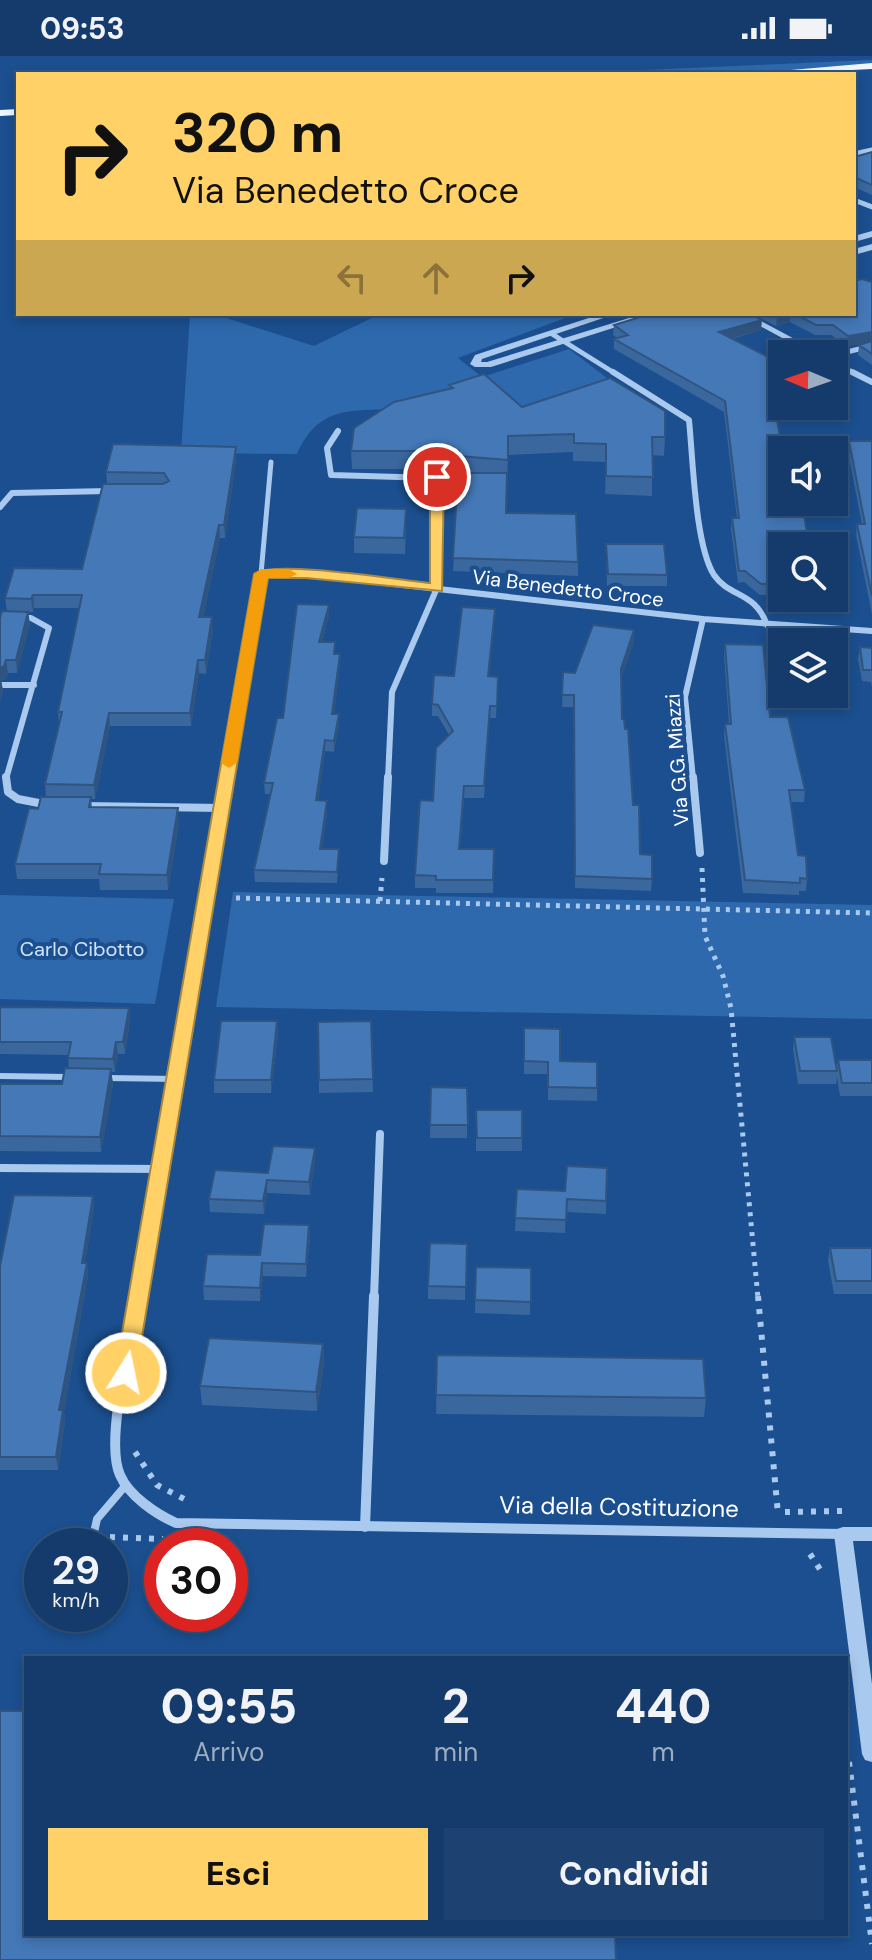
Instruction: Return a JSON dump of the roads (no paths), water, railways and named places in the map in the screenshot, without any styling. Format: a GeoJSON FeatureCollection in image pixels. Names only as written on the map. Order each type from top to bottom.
{"type":"FeatureCollection","features":[{"type":"Feature","properties":{"kind":"main road"},"geometry":{"type":"LineString","coordinates":[[841,72],[872,71]]}},
{"type":"Feature","properties":{"kind":"street"},"geometry":{"type":"LineString","coordinates":[[604,316],[478,357],[475,364],[488,365],[646,316]]}},
{"type":"Feature","properties":{"kind":"street"},"geometry":{"type":"LineString","coordinates":[[747,316],[791,340]]}},
{"type":"Feature","properties":{"kind":"street"},"geometry":{"type":"LineString","coordinates":[[552,334],[689,420],[705,559],[717,579],[761,608],[767,625]]}},
{"type":"Feature","properties":{"kind":"street"},"geometry":{"type":"LineString","coordinates":[[848,352],[872,346]]}},
{"type":"Feature","properties":{"kind":"street"},"geometry":{"type":"LineString","coordinates":[[848,370],[872,382]]}},
{"type":"Feature","properties":{"kind":"street"},"geometry":{"type":"LineString","coordinates":[[338,431],[327,448],[331,475],[477,480]]}},
{"type":"Feature","properties":{"kind":"street"},"geometry":{"type":"LineString","coordinates":[[384,861],[392,692],[437,588],[437,477]]}},
{"type":"Feature","properties":{"kind":"street"},"geometry":{"type":"LineString","coordinates":[[0,507],[12,493],[118,491]]}},
{"type":"Feature","properties":{"kind":"street","name":"Via Benedetto Croce"},"geometry":{"type":"LineString","coordinates":[[261,574],[306,574],[703,619],[872,631]]}},
{"type":"Feature","properties":{"kind":"street","name":"Via della Costituzione"},"geometry":{"type":"LineString","coordinates":[[261,574],[163,1169],[113,1445],[120,1477],[153,1512],[176,1523],[872,1534]]}},
{"type":"Feature","properties":{"kind":"street"},"geometry":{"type":"LineString","coordinates":[[0,617],[31,618],[49,628],[6,779],[8,792],[18,799],[54,805]]}},
{"type":"Feature","properties":{"kind":"street","name":"Via G.G. Miazzi"},"geometry":{"type":"LineString","coordinates":[[700,853],[685,697],[703,619]]}},
{"type":"Feature","properties":{"kind":"street"},"geometry":{"type":"LineString","coordinates":[[0,685],[34,685]]}},
{"type":"Feature","properties":{"kind":"street"},"geometry":{"type":"LineString","coordinates":[[70,805],[222,808]]}},
{"type":"Feature","properties":{"kind":"street"},"geometry":{"type":"LineString","coordinates":[[365,1527],[380,1134]]}},
{"type":"Feature","properties":{"kind":"street"},"geometry":{"type":"LineString","coordinates":[[0,1168],[163,1169]]}},
{"type":"Feature","properties":{"kind":"street"},"geometry":{"type":"LineString","coordinates":[[843,1534],[844,1560],[872,1754]]}},
{"type":"Feature","properties":{"kind":"lane"},"geometry":{"type":"LineString","coordinates":[[261,574],[271,462]]}},
{"type":"Feature","properties":{"kind":"lane"},"geometry":{"type":"LineString","coordinates":[[0,1076],[74,1077]]}},
{"type":"Feature","properties":{"kind":"lane"},"geometry":{"type":"LineString","coordinates":[[103,1078],[177,1079]]}},
{"type":"Feature","properties":{"kind":"lane"},"geometry":{"type":"LineString","coordinates":[[95,1528],[97,1519],[127,1484]]}},
{"type":"Feature","properties":{"kind":"park label","name":"Carlo Cibotto"},"geometry":{"type":"Point","coordinates":[82,949]}}]}
